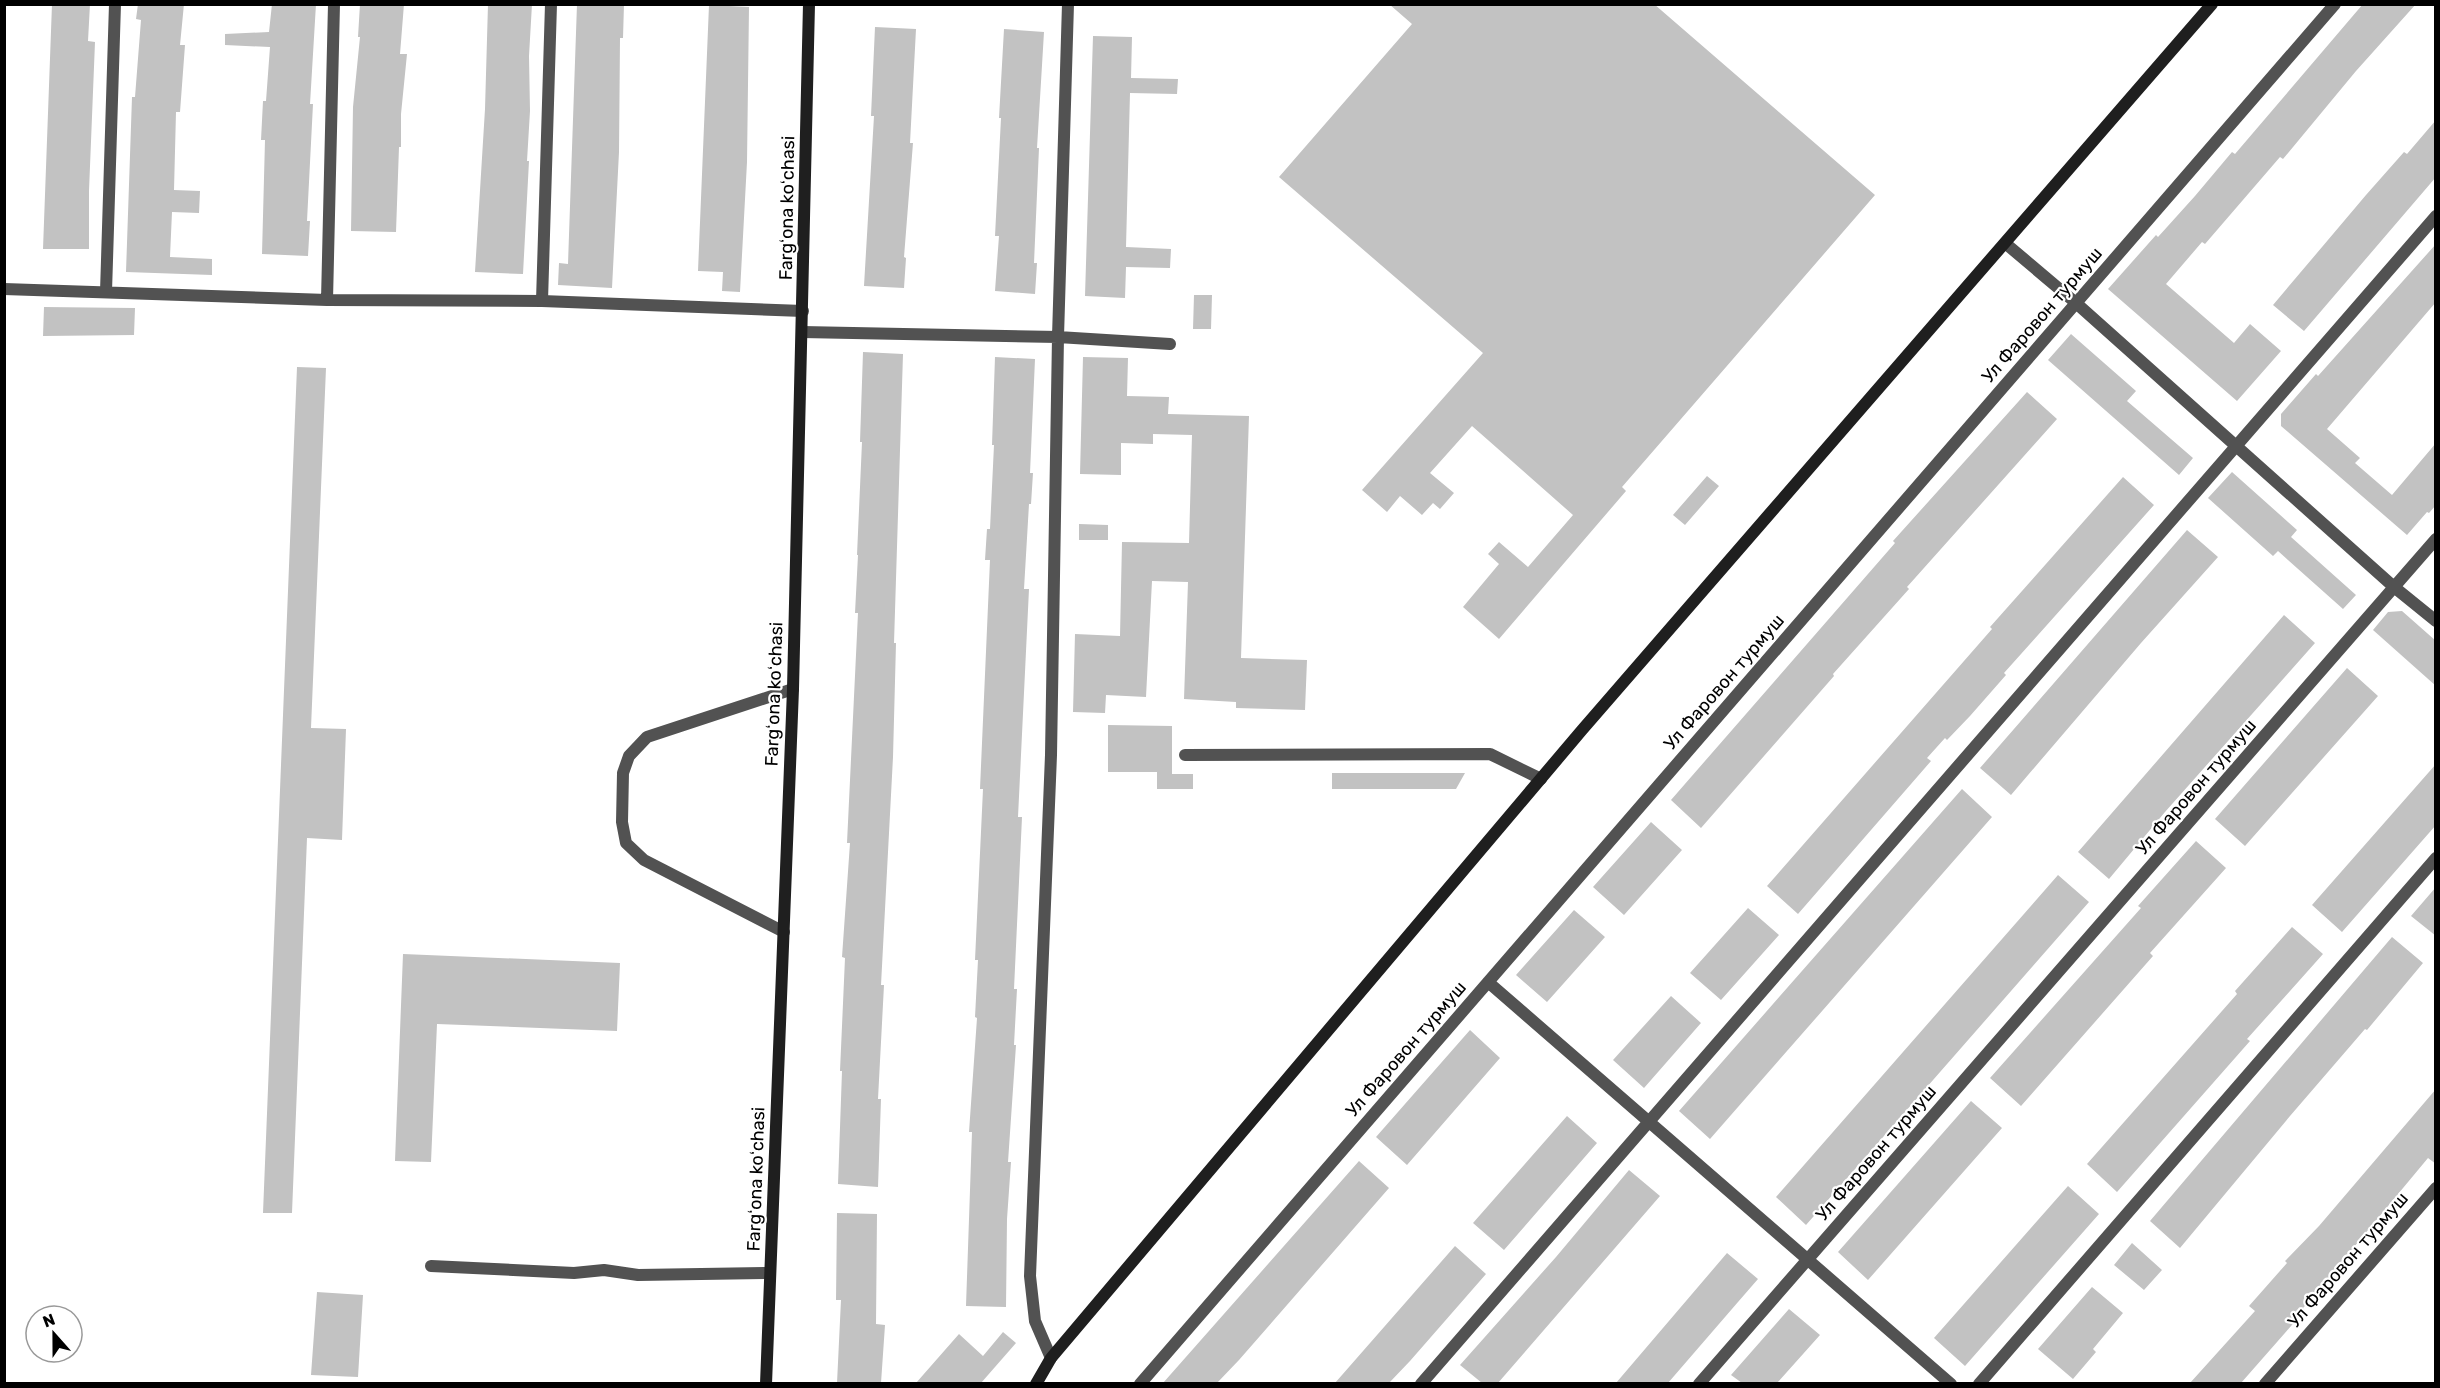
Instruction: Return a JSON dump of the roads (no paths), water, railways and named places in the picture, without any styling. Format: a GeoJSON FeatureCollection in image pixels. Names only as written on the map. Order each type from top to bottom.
{"type":"FeatureCollection","features":[{"type":"Feature","properties":{"kind":"main road","name":"Fargʻona koʻchasi"},"geometry":{"type":"LineString","coordinates":[[766,1383],[793,689],[809,4]]}},
{"type":"Feature","properties":{"kind":"main road"},"geometry":{"type":"LineString","coordinates":[[1036,1383],[1051,1358],[1541,779],[2212,4]]}},
{"type":"Feature","properties":{"kind":"street"},"geometry":{"type":"LineString","coordinates":[[106,292],[115,4]]}},
{"type":"Feature","properties":{"kind":"street"},"geometry":{"type":"LineString","coordinates":[[327,300],[334,4]]}},
{"type":"Feature","properties":{"kind":"street"},"geometry":{"type":"LineString","coordinates":[[542,302],[551,4]]}},
{"type":"Feature","properties":{"kind":"street"},"geometry":{"type":"LineString","coordinates":[[1051,1358],[1035,1321],[1030,1276],[1051,755],[1058,337],[1068,4]]}},
{"type":"Feature","properties":{"kind":"street","name":"Ул Фаровон турмуш"},"geometry":{"type":"LineString","coordinates":[[1140,1383],[2336,4]]}},
{"type":"Feature","properties":{"kind":"street"},"geometry":{"type":"LineString","coordinates":[[1421,1383],[2436,216]]}},
{"type":"Feature","properties":{"kind":"street"},"geometry":{"type":"LineString","coordinates":[[2005,243],[2076,303],[2394,587],[2436,621]]}},
{"type":"Feature","properties":{"kind":"street"},"geometry":{"type":"LineString","coordinates":[[4,289],[327,300],[542,302],[803,311]]}},
{"type":"Feature","properties":{"kind":"street"},"geometry":{"type":"LineString","coordinates":[[802,332],[1058,337],[1170,344]]}},
{"type":"Feature","properties":{"kind":"street","name":"Ул Фаровон турмуш"},"geometry":{"type":"LineString","coordinates":[[1699,1383],[2436,539]]}},
{"type":"Feature","properties":{"kind":"street"},"geometry":{"type":"LineString","coordinates":[[784,932],[644,860],[626,843],[622,822],[623,773],[629,756],[647,737],[793,689]]}},
{"type":"Feature","properties":{"kind":"street"},"geometry":{"type":"LineString","coordinates":[[1185,755],[1490,754],[1541,779]]}},
{"type":"Feature","properties":{"kind":"street"},"geometry":{"type":"LineString","coordinates":[[1978,1383],[2436,858]]}},
{"type":"Feature","properties":{"kind":"street"},"geometry":{"type":"LineString","coordinates":[[1488,982],[1951,1383]]}},
{"type":"Feature","properties":{"kind":"street","name":"Ул Фаровон турмуш"},"geometry":{"type":"LineString","coordinates":[[2265,1383],[2436,1188]]}},
{"type":"Feature","properties":{"kind":"street"},"geometry":{"type":"LineString","coordinates":[[431,1266],[574,1273],[604,1270],[638,1275],[770,1273]]}}]}
